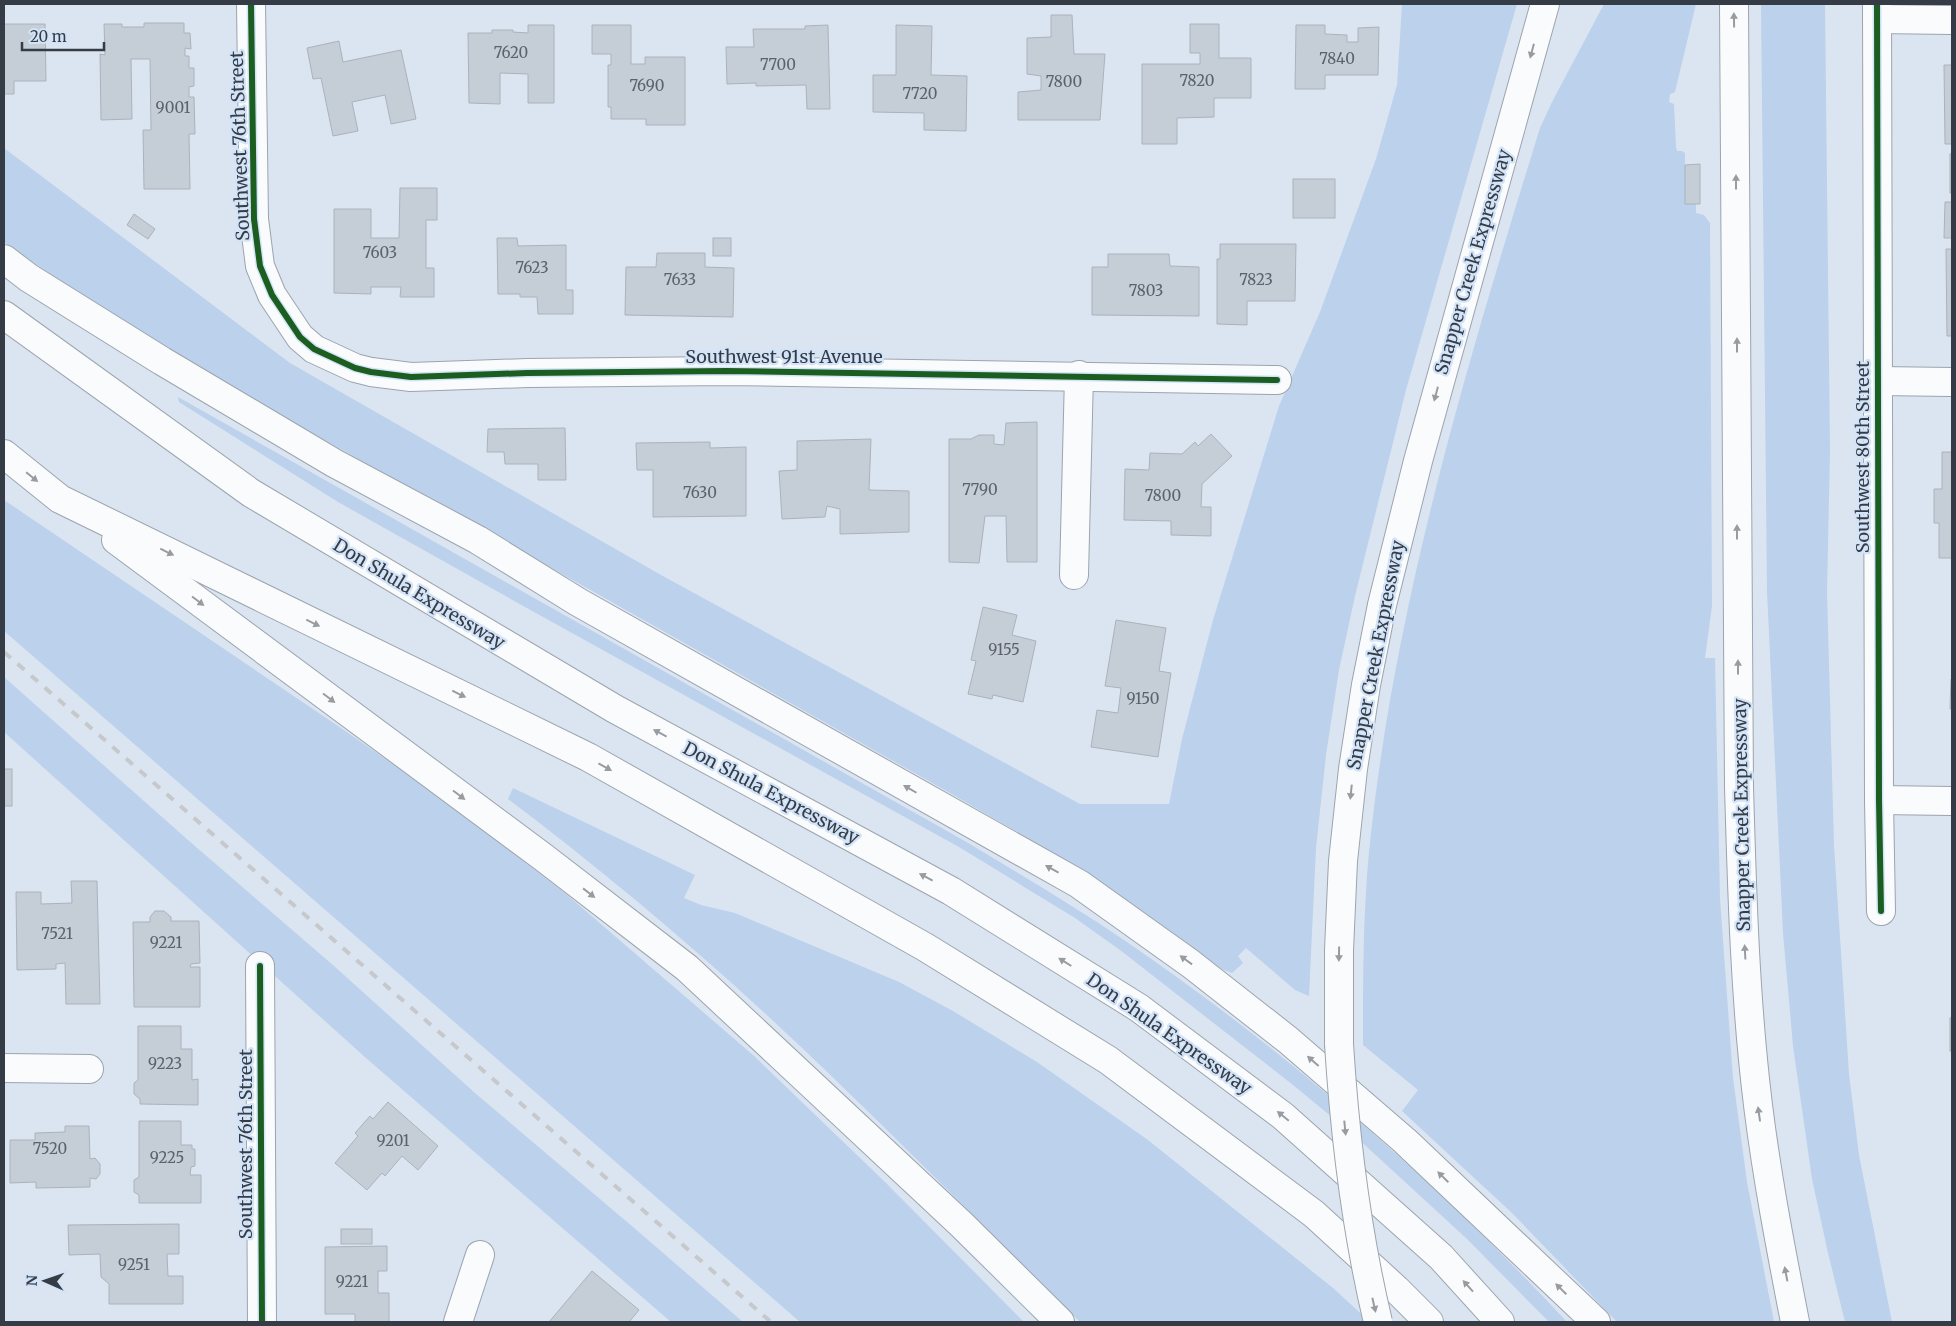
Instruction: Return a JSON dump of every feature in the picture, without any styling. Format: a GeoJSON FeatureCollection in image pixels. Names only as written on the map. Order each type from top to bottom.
{"type":"FeatureCollection","features":[{"type":"Feature","properties":{"kind":"main road","name":"Southwest 76th Street"},"geometry":{"type":"LineString","coordinates":[[251,4],[254,210],[257,248],[260,266],[272,295],[300,337]]}},
{"type":"Feature","properties":{"kind":"main road","name":"Snapper Creek Expressway"},"geometry":{"type":"LineString","coordinates":[[1378,1322],[1357,1226],[1348,1160],[1339,1044],[1339,950],[1343,861],[1353,769],[1382,605],[1418,461],[1545,4]]}},
{"type":"Feature","properties":{"kind":"main road","name":"Snapper Creek Expressway"},"geometry":{"type":"LineString","coordinates":[[1734,4],[1739,777],[1742,887],[1751,1038],[1758,1106],[1771,1192],[1796,1322]]}},
{"type":"Feature","properties":{"kind":"main road"},"geometry":{"type":"LineString","coordinates":[[1877,11],[1952,20]]}},
{"type":"Feature","properties":{"kind":"main road","name":"Southwest 80th Street"},"geometry":{"type":"LineString","coordinates":[[1877,11],[1879,800],[1881,911]]}},
{"type":"Feature","properties":{"kind":"main road"},"geometry":{"type":"LineString","coordinates":[[4,259],[29,278],[162,361],[334,463],[478,540],[578,602],[1079,884],[1191,964],[1288,1040],[1405,1141],[1596,1322]]}},
{"type":"Feature","properties":{"kind":"main road","name":"Don Shula Expressway"},"geometry":{"type":"LineString","coordinates":[[4,315],[251,493],[615,709],[952,891],[1139,1008],[1284,1116],[1441,1257],[1500,1322]]}},
{"type":"Feature","properties":{"kind":"main road","name":"Southwest 91st Avenue"},"geometry":{"type":"LineString","coordinates":[[300,337],[314,349],[355,368],[371,372],[410,376],[726,371],[1277,380]]}},
{"type":"Feature","properties":{"kind":"main road"},"geometry":{"type":"LineString","coordinates":[[1074,575],[1079,376]]}},
{"type":"Feature","properties":{"kind":"main road"},"geometry":{"type":"LineString","coordinates":[[1878,381],[1952,382]]}},
{"type":"Feature","properties":{"kind":"main road"},"geometry":{"type":"LineString","coordinates":[[4,454],[60,499],[543,857],[687,968],[962,1225],[1060,1322]]}},
{"type":"Feature","properties":{"kind":"main road"},"geometry":{"type":"LineString","coordinates":[[60,499],[588,757],[925,947],[1108,1060],[1314,1214],[1429,1322]]}},
{"type":"Feature","properties":{"kind":"main road"},"geometry":{"type":"LineString","coordinates":[[1879,800],[1952,801]]}},
{"type":"Feature","properties":{"kind":"main road","name":"Southwest 76th Street"},"geometry":{"type":"LineString","coordinates":[[260,966],[262,1322]]}},
{"type":"Feature","properties":{"kind":"main road"},"geometry":{"type":"LineString","coordinates":[[4,1068],[89,1069]]}},
{"type":"Feature","properties":{"kind":"main road"},"geometry":{"type":"LineString","coordinates":[[458,1322],[480,1256]]}},
{"type":"Feature","properties":{"kind":"shaded area"},"geometry":{"type":"Polygon","coordinates":[[[1402,4],[1517,4],[1406,390],[1355,596],[1339,670],[1326,755],[1316,848],[1309,996],[1295,990],[1246,948],[1238,956],[1243,963],[1232,973],[1222,969],[1095,879],[1044,847],[192,365],[79,294],[4,242],[4,148],[290,363],[661,575],[1080,804],[1169,804],[1182,739],[1213,620],[1279,406],[1320,312],[1376,159],[1397,85],[1402,4]]]}},
{"type":"Feature","properties":{"kind":"shaded area"},"geometry":{"type":"Polygon","coordinates":[[[1604,4],[1696,4],[1675,92],[1670,94],[1669,102],[1674,104],[1677,151],[1685,153],[1685,204],[1696,204],[1696,213],[1704,215],[1710,223],[1712,606],[1705,658],[1715,658],[1720,899],[1733,1078],[1747,1182],[1774,1322],[1617,1322],[1512,1213],[1402,1111],[1418,1090],[1363,1045],[1364,924],[1367,876],[1381,760],[1396,668],[1436,486],[1486,306],[1540,128],[1604,4]]]}},
{"type":"Feature","properties":{"kind":"shaded area"},"geometry":{"type":"Polygon","coordinates":[[[1761,4],[1825,4],[1830,451],[1827,592],[1834,846],[1849,1074],[1859,1155],[1892,1322],[1845,1322],[1812,1179],[1793,1046],[1783,933],[1767,591],[1761,4]]]}},
{"type":"Feature","properties":{"kind":"shaded area"},"geometry":{"type":"Polygon","coordinates":[[[178,397],[970,844],[1105,927],[1184,982],[1242,1026],[1356,1119],[1464,1217],[1567,1322],[1549,1322],[1467,1239],[1355,1136],[1293,1085],[1120,950],[1075,918],[959,847],[338,502],[179,402],[178,397]]]}},
{"type":"Feature","properties":{"kind":"shaded area"},"geometry":{"type":"Polygon","coordinates":[[[4,500],[452,805],[566,894],[753,1055],[885,1182],[1024,1322],[800,1322],[4,631],[4,500]]]}},
{"type":"Feature","properties":{"kind":"shaded area"},"geometry":{"type":"Polygon","coordinates":[[[4,677],[334,966],[475,1093],[743,1322],[671,1322],[366,1058],[4,732],[4,677]]]}},
{"type":"Feature","properties":{"kind":"shaded area"},"geometry":{"type":"Polygon","coordinates":[[[513,788],[695,875],[684,898],[701,905],[735,913],[899,982],[953,1011],[1037,1062],[1148,1140],[1333,1288],[1370,1322],[1080,1322],[871,1114],[765,1013],[657,918],[508,799],[513,788]]]}},
{"type":"Feature","properties":{"kind":"building"},"geometry":{"type":"Polygon","coordinates":[[[1051,15],[1072,15],[1074,54],[1105,54],[1100,120],[1018,120],[1018,92],[1041,90],[1041,76],[1027,74],[1027,38],[1051,37],[1051,15]]]}},
{"type":"Feature","properties":{"kind":"building"},"geometry":{"type":"Polygon","coordinates":[[[144,23],[184,23],[184,33],[190,33],[191,49],[185,48],[185,56],[189,56],[189,68],[194,68],[194,86],[189,87],[189,97],[194,97],[195,134],[189,134],[190,189],[144,189],[143,130],[151,130],[150,59],[131,59],[132,119],[101,120],[100,54],[105,55],[104,24],[122,24],[122,27],[144,27],[144,23]]]}},
{"type":"Feature","properties":{"kind":"building"},"geometry":{"type":"Polygon","coordinates":[[[4,24],[45,24],[46,81],[14,81],[14,94],[4,94],[4,24]]]}},
{"type":"Feature","properties":{"kind":"building"},"geometry":{"type":"Polygon","coordinates":[[[1190,24],[1219,24],[1219,58],[1251,58],[1251,98],[1214,98],[1214,117],[1177,118],[1177,144],[1142,144],[1142,64],[1200,64],[1200,53],[1190,53],[1190,24]]]}},
{"type":"Feature","properties":{"kind":"building"},"geometry":{"type":"Polygon","coordinates":[[[528,25],[554,25],[554,103],[528,103],[528,74],[500,73],[500,104],[469,103],[468,33],[492,33],[492,30],[513,30],[513,32],[528,33],[528,25]]]}},
{"type":"Feature","properties":{"kind":"building"},"geometry":{"type":"Polygon","coordinates":[[[592,25],[631,25],[631,64],[645,64],[645,57],[685,57],[685,125],[646,125],[646,119],[611,119],[611,107],[608,107],[608,65],[611,65],[611,54],[592,54],[592,25]]]}},
{"type":"Feature","properties":{"kind":"building"},"geometry":{"type":"Polygon","coordinates":[[[828,25],[830,109],[807,109],[806,85],[756,86],[756,83],[727,84],[726,47],[754,47],[753,29],[805,29],[805,26],[828,25]]]}},
{"type":"Feature","properties":{"kind":"building"},"geometry":{"type":"Polygon","coordinates":[[[896,25],[932,26],[931,75],[967,76],[966,131],[924,130],[924,113],[873,112],[873,75],[896,75],[896,25]]]}},
{"type":"Feature","properties":{"kind":"building"},"geometry":{"type":"Polygon","coordinates":[[[1296,25],[1325,25],[1325,34],[1347,35],[1347,42],[1358,42],[1358,28],[1379,27],[1378,75],[1325,75],[1325,89],[1295,89],[1296,25]]]}},
{"type":"Feature","properties":{"kind":"building"},"geometry":{"type":"Polygon","coordinates":[[[339,41],[343,62],[401,50],[416,119],[391,124],[385,95],[352,102],[358,131],[333,136],[321,78],[313,79],[307,48],[339,41]]]}},
{"type":"Feature","properties":{"kind":"building"},"geometry":{"type":"Polygon","coordinates":[[[1944,65],[1952,65],[1952,144],[1945,144],[1944,65]]]}},
{"type":"Feature","properties":{"kind":"building"},"geometry":{"type":"Polygon","coordinates":[[[1950,154],[1952,154],[1952,193],[1950,193],[1950,154]]]}},
{"type":"Feature","properties":{"kind":"building"},"geometry":{"type":"Polygon","coordinates":[[[1700,164],[1700,204],[1685,204],[1685,165],[1700,164]]]}},
{"type":"Feature","properties":{"kind":"building"},"geometry":{"type":"Polygon","coordinates":[[[1293,179],[1335,179],[1335,218],[1293,218],[1293,179]]]}},
{"type":"Feature","properties":{"kind":"building"},"geometry":{"type":"Polygon","coordinates":[[[400,188],[437,188],[437,220],[426,220],[426,268],[434,268],[434,297],[400,297],[401,287],[371,287],[371,294],[334,293],[334,209],[371,209],[371,238],[399,238],[400,188]]]}},
{"type":"Feature","properties":{"kind":"building"},"geometry":{"type":"Polygon","coordinates":[[[1945,202],[1952,202],[1952,238],[1944,238],[1945,202]]]}},
{"type":"Feature","properties":{"kind":"building"},"geometry":{"type":"Polygon","coordinates":[[[134,214],[155,229],[148,239],[127,225],[134,214]]]}},
{"type":"Feature","properties":{"kind":"building"},"geometry":{"type":"Polygon","coordinates":[[[497,238],[517,238],[518,246],[566,245],[566,290],[573,290],[573,314],[538,314],[537,297],[520,297],[520,294],[498,294],[497,238]]]}},
{"type":"Feature","properties":{"kind":"building"},"geometry":{"type":"Polygon","coordinates":[[[713,238],[731,238],[731,256],[713,256],[713,238]]]}},
{"type":"Feature","properties":{"kind":"building"},"geometry":{"type":"Polygon","coordinates":[[[1220,244],[1296,244],[1295,301],[1247,301],[1247,325],[1217,324],[1217,259],[1220,259],[1220,244]]]}},
{"type":"Feature","properties":{"kind":"building"},"geometry":{"type":"Polygon","coordinates":[[[1946,249],[1952,249],[1952,336],[1947,336],[1946,249]]]}},
{"type":"Feature","properties":{"kind":"building"},"geometry":{"type":"Polygon","coordinates":[[[657,253],[705,253],[705,267],[734,268],[733,317],[625,315],[626,267],[656,267],[657,253]]]}},
{"type":"Feature","properties":{"kind":"building"},"geometry":{"type":"Polygon","coordinates":[[[1108,254],[1169,254],[1170,266],[1199,267],[1199,316],[1092,315],[1092,267],[1108,267],[1108,254]]]}},
{"type":"Feature","properties":{"kind":"building"},"geometry":{"type":"Polygon","coordinates":[[[1037,422],[1037,562],[1007,562],[1006,516],[985,516],[979,563],[949,562],[949,439],[971,439],[979,435],[994,435],[994,444],[1004,445],[1006,423],[1037,422]]]}},
{"type":"Feature","properties":{"kind":"building"},"geometry":{"type":"Polygon","coordinates":[[[565,428],[566,480],[538,480],[538,464],[505,464],[504,452],[487,452],[488,429],[565,428]]]}},
{"type":"Feature","properties":{"kind":"building"},"geometry":{"type":"Polygon","coordinates":[[[1211,434],[1232,456],[1202,484],[1201,507],[1211,507],[1211,536],[1171,535],[1171,521],[1124,520],[1125,469],[1149,470],[1150,453],[1182,454],[1195,442],[1198,446],[1211,434]]]}},
{"type":"Feature","properties":{"kind":"building"},"geometry":{"type":"Polygon","coordinates":[[[871,439],[869,490],[909,491],[909,532],[840,534],[840,509],[827,506],[825,517],[782,519],[779,471],[797,470],[797,441],[871,439]]]}},
{"type":"Feature","properties":{"kind":"building"},"geometry":{"type":"Polygon","coordinates":[[[710,442],[710,448],[746,447],[746,516],[653,517],[653,470],[637,470],[636,443],[710,442]]]}},
{"type":"Feature","properties":{"kind":"building"},"geometry":{"type":"Polygon","coordinates":[[[1942,452],[1952,452],[1952,558],[1939,558],[1939,523],[1934,523],[1934,489],[1942,489],[1942,452]]]}},
{"type":"Feature","properties":{"kind":"building"},"geometry":{"type":"Polygon","coordinates":[[[983,607],[1017,615],[1012,635],[1036,641],[1023,702],[993,695],[992,699],[968,694],[976,661],[971,660],[983,607]]]}},
{"type":"Feature","properties":{"kind":"building"},"geometry":{"type":"Polygon","coordinates":[[[1116,620],[1166,628],[1159,671],[1171,673],[1158,757],[1091,747],[1097,710],[1118,713],[1121,688],[1105,686],[1116,620]]]}},
{"type":"Feature","properties":{"kind":"building"},"geometry":{"type":"Polygon","coordinates":[[[1951,679],[1952,709],[1950,709],[1951,679]]]}},
{"type":"Feature","properties":{"kind":"building"},"geometry":{"type":"Polygon","coordinates":[[[4,769],[12,769],[12,806],[4,806],[4,769]]]}},
{"type":"Feature","properties":{"kind":"building"},"geometry":{"type":"Polygon","coordinates":[[[71,881],[97,881],[100,1004],[66,1004],[65,963],[56,964],[56,969],[17,970],[16,892],[41,892],[41,904],[72,903],[71,881]]]}},
{"type":"Feature","properties":{"kind":"building"},"geometry":{"type":"Polygon","coordinates":[[[155,911],[164,911],[171,917],[171,921],[199,921],[200,963],[191,964],[190,967],[200,967],[200,1007],[134,1007],[133,922],[150,922],[150,917],[155,911]]]}},
{"type":"Feature","properties":{"kind":"building"},"geometry":{"type":"Polygon","coordinates":[[[1950,1018],[1952,1018],[1952,1051],[1950,1051],[1950,1018]]]}},
{"type":"Feature","properties":{"kind":"building"},"geometry":{"type":"Polygon","coordinates":[[[138,1026],[181,1026],[181,1049],[192,1049],[192,1080],[198,1079],[198,1105],[140,1104],[140,1099],[134,1094],[134,1083],[138,1080],[138,1026]]]}},
{"type":"Feature","properties":{"kind":"building"},"geometry":{"type":"Polygon","coordinates":[[[388,1102],[438,1146],[418,1170],[402,1156],[385,1176],[382,1173],[367,1190],[335,1163],[358,1136],[355,1133],[370,1116],[373,1119],[388,1102]]]}},
{"type":"Feature","properties":{"kind":"building"},"geometry":{"type":"Polygon","coordinates":[[[139,1121],[181,1121],[181,1145],[192,1145],[192,1149],[195,1149],[195,1166],[191,1167],[190,1175],[201,1175],[201,1203],[139,1203],[139,1195],[134,1192],[134,1180],[139,1177],[139,1121]]]}},
{"type":"Feature","properties":{"kind":"building"},"geometry":{"type":"Polygon","coordinates":[[[65,1126],[89,1126],[90,1159],[95,1158],[100,1164],[100,1174],[96,1179],[90,1178],[90,1187],[36,1188],[36,1182],[10,1183],[10,1140],[35,1140],[35,1133],[65,1132],[65,1126]]]}},
{"type":"Feature","properties":{"kind":"building"},"geometry":{"type":"Polygon","coordinates":[[[179,1224],[179,1254],[167,1254],[168,1276],[183,1276],[183,1304],[109,1304],[109,1284],[101,1277],[100,1254],[69,1255],[68,1225],[179,1224]]]}},
{"type":"Feature","properties":{"kind":"building"},"geometry":{"type":"Polygon","coordinates":[[[341,1229],[372,1229],[372,1244],[341,1244],[341,1229]]]}},
{"type":"Feature","properties":{"kind":"building"},"geometry":{"type":"Polygon","coordinates":[[[387,1246],[387,1271],[378,1271],[378,1293],[389,1293],[389,1322],[355,1322],[355,1314],[325,1314],[325,1247],[387,1246]]]}},
{"type":"Feature","properties":{"kind":"building"},"geometry":{"type":"Polygon","coordinates":[[[592,1271],[639,1310],[629,1322],[549,1322],[592,1271]]]}},
{"type":"Feature","properties":{"kind":"railway"},"geometry":{"type":"LineString","coordinates":[[4,652],[771,1322]]}},
{"type":"Feature","properties":{"kind":"cycle path"},"geometry":{"type":"LineString","coordinates":[[251,4],[254,219],[260,266],[272,295],[300,337],[314,349],[355,368],[411,377],[527,373],[726,371],[1277,380]]}},
{"type":"Feature","properties":{"kind":"cycle path"},"geometry":{"type":"LineString","coordinates":[[1877,4],[1879,800],[1881,911]]}},
{"type":"Feature","properties":{"kind":"cycle path"},"geometry":{"type":"LineString","coordinates":[[260,966],[262,1322]]}}]}
